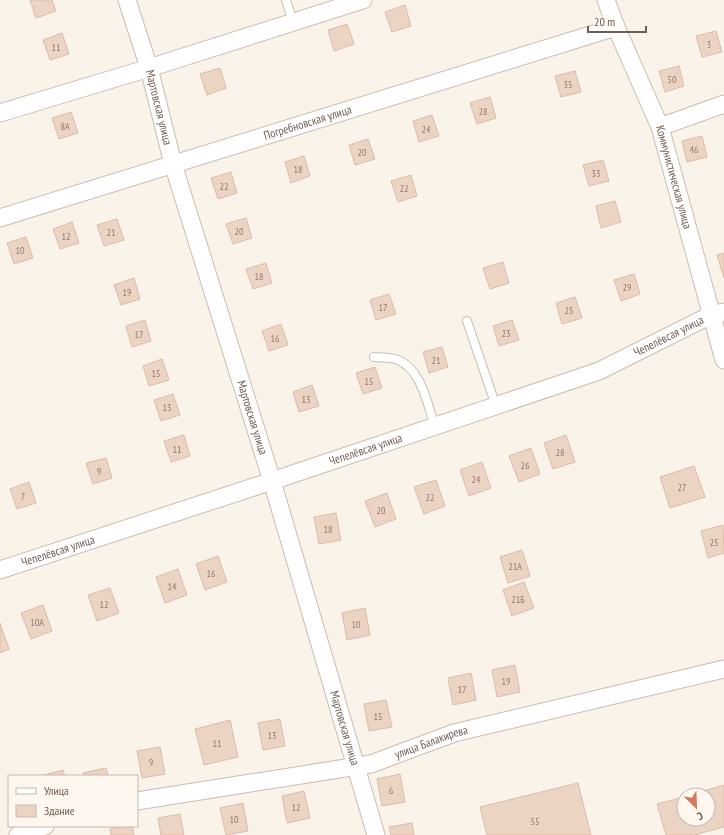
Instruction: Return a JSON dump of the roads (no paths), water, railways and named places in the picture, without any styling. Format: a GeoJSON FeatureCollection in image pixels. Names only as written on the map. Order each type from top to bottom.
{"type":"FeatureCollection","features":[{"type":"Feature","properties":{"kind":"street","name":"Мартовская улица"},"geometry":{"type":"LineString","coordinates":[[127,0],[149,68],[173,164],[272,481],[376,835]]}},
{"type":"Feature","properties":{"kind":"street"},"geometry":{"type":"LineString","coordinates":[[0,113],[149,68],[363,0]]}},
{"type":"Feature","properties":{"kind":"street","name":"Коммунистическая улица"},"geometry":{"type":"LineString","coordinates":[[606,0],[616,27],[660,127],[717,313],[724,360]]}},
{"type":"Feature","properties":{"kind":"street","name":"Погребновская улица"},"geometry":{"type":"LineString","coordinates":[[0,218],[616,27]]}},
{"type":"Feature","properties":{"kind":"street"},"geometry":{"type":"LineString","coordinates":[[660,127],[724,104]]}},
{"type":"Feature","properties":{"kind":"street","name":"Чепелёвсая улица"},"geometry":{"type":"LineString","coordinates":[[0,570],[272,481],[599,371],[717,313]]}},
{"type":"Feature","properties":{"kind":"street","name":"улица Балакирева"},"geometry":{"type":"LineString","coordinates":[[138,801],[371,764],[454,734],[724,669]]}},
{"type":"Feature","properties":{"kind":"street"},"geometry":{"type":"LineString","coordinates":[[18,835],[42,827]]}},
{"type":"Feature","properties":{"kind":"lane"},"geometry":{"type":"LineString","coordinates":[[286,0],[292,22]]}},
{"type":"Feature","properties":{"kind":"lane"},"geometry":{"type":"LineString","coordinates":[[467,321],[496,406]]}},
{"type":"Feature","properties":{"kind":"lane"},"geometry":{"type":"LineString","coordinates":[[374,357],[398,360],[410,368],[418,377],[435,426]]}}]}
